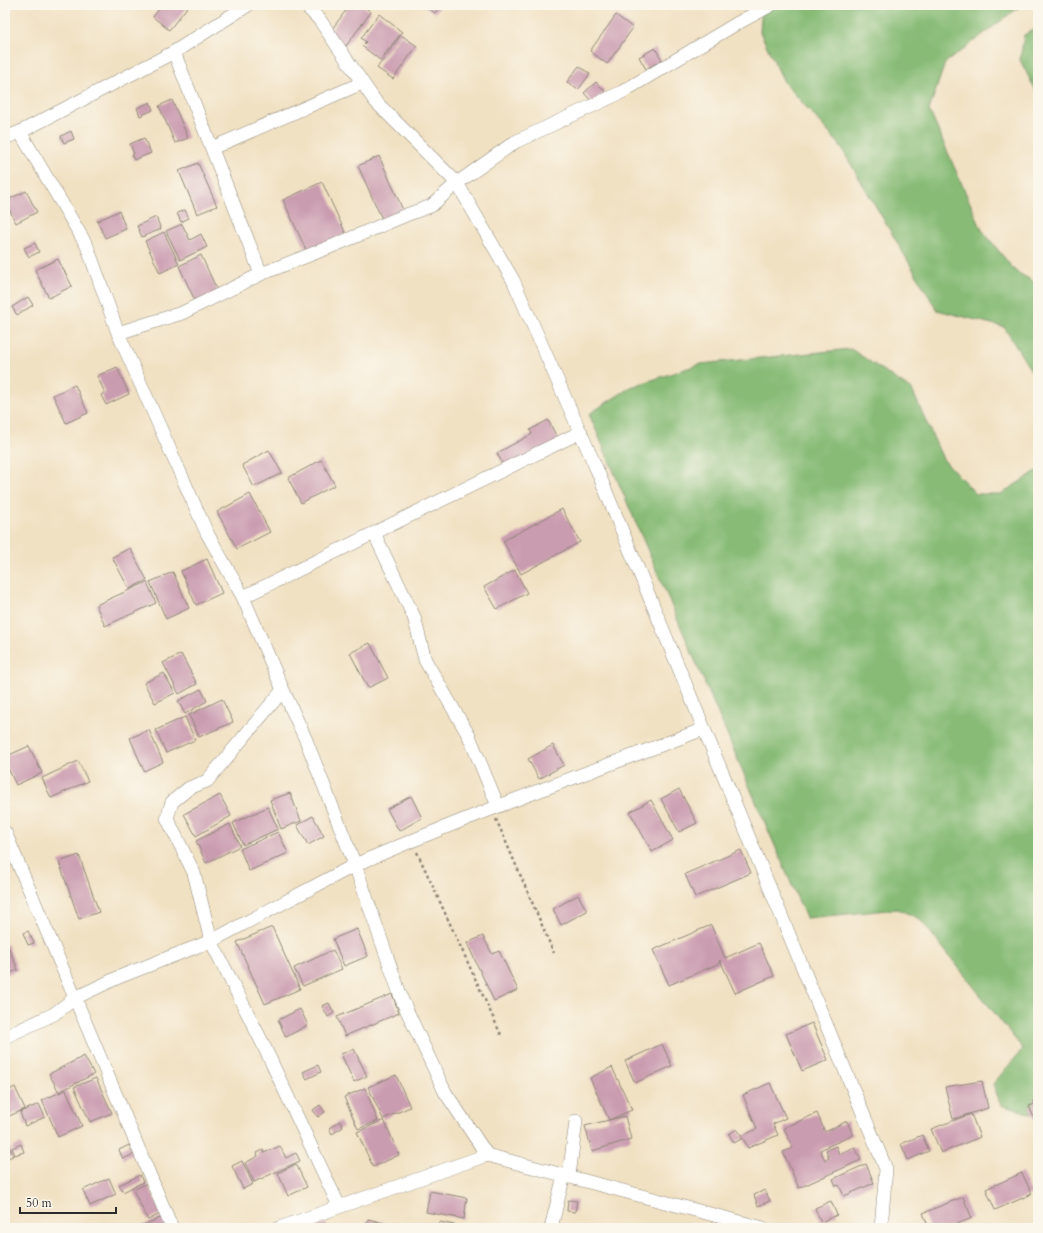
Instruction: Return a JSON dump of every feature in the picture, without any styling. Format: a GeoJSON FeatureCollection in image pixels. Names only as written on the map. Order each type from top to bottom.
{"type":"FeatureCollection","features":[{"type":"Feature","properties":{"kind":"street"},"geometry":{"type":"LineString","coordinates":[[5,138],[20,132],[174,52],[248,5]]}},
{"type":"Feature","properties":{"kind":"street"},"geometry":{"type":"LineString","coordinates":[[305,5],[319,19],[375,101],[457,183],[513,280],[597,470],[886,1169],[881,1228]]}},
{"type":"Feature","properties":{"kind":"street"},"geometry":{"type":"LineString","coordinates":[[118,333],[182,312],[261,274],[430,206],[457,183],[516,142],[622,92],[736,24],[771,5]]}},
{"type":"Feature","properties":{"kind":"street"},"geometry":{"type":"LineString","coordinates":[[174,52],[261,274]]}},
{"type":"Feature","properties":{"kind":"street"},"geometry":{"type":"LineString","coordinates":[[212,148],[362,83]]}},
{"type":"Feature","properties":{"kind":"street"},"geometry":{"type":"LineString","coordinates":[[20,132],[88,246],[118,333],[207,533],[243,597],[306,740],[355,865],[402,1000],[445,1092],[487,1155]]}},
{"type":"Feature","properties":{"kind":"street"},"geometry":{"type":"LineString","coordinates":[[243,597],[581,432]]}},
{"type":"Feature","properties":{"kind":"street"},"geometry":{"type":"LineString","coordinates":[[374,534],[414,617],[425,660],[469,736],[495,807]]}},
{"type":"Feature","properties":{"kind":"street"},"geometry":{"type":"LineString","coordinates":[[283,690],[207,781],[189,788],[172,802],[167,818],[194,873],[211,941],[262,1042],[339,1206]]}},
{"type":"Feature","properties":{"kind":"street"},"geometry":{"type":"LineString","coordinates":[[5,1037],[54,1014],[75,998],[119,977],[211,941],[355,865],[412,840],[495,807],[704,729]]}},
{"type":"Feature","properties":{"kind":"street"},"geometry":{"type":"LineString","coordinates":[[5,832],[172,1228]]}},
{"type":"Feature","properties":{"kind":"street"},"geometry":{"type":"LineString","coordinates":[[564,1175],[569,1176],[576,1121]]}},
{"type":"Feature","properties":{"kind":"street"},"geometry":{"type":"LineString","coordinates":[[278,1228],[487,1155],[763,1228]]}},
{"type":"Feature","properties":{"kind":"street"},"geometry":{"type":"LineString","coordinates":[[551,1228],[564,1175]]}},
{"type":"Feature","properties":{"kind":"path"},"geometry":{"type":"LineString","coordinates":[[495,807],[554,953]]}},
{"type":"Feature","properties":{"kind":"path"},"geometry":{"type":"LineString","coordinates":[[412,840],[502,1037]]}},
{"type":"Feature","properties":{"kind":"green space"},"geometry":{"type":"Polygon","coordinates":[[[762,5],[1022,5],[945,63],[929,110],[982,230],[1015,271],[1038,283],[1038,382],[1004,327],[937,310],[839,144],[784,82],[760,32],[762,5]]]}},
{"type":"Feature","properties":{"kind":"green space"},"geometry":{"type":"Polygon","coordinates":[[[1038,27],[1038,95],[1020,60],[1024,35],[1038,27]]]}},
{"type":"Feature","properties":{"kind":"green space"},"geometry":{"type":"Polygon","coordinates":[[[851,349],[912,390],[943,459],[976,494],[1001,494],[1038,470],[1038,1116],[1001,1105],[993,1084],[1023,1049],[920,919],[898,909],[806,918],[589,414],[631,387],[700,364],[851,349]]]}},
{"type":"Feature","properties":{"kind":"building"},"geometry":{"type":"Polygon","coordinates":[[[162,5],[189,5],[169,30],[153,17],[162,5]]]}},
{"type":"Feature","properties":{"kind":"building"},"geometry":{"type":"Polygon","coordinates":[[[350,5],[362,5],[371,12],[346,46],[329,33],[350,5]]]}},
{"type":"Feature","properties":{"kind":"building"},"geometry":{"type":"Polygon","coordinates":[[[423,5],[441,5],[435,13],[423,5]]]}},
{"type":"Feature","properties":{"kind":"building"},"geometry":{"type":"Polygon","coordinates":[[[379,14],[402,32],[380,60],[362,46],[366,42],[361,38],[379,14]]]}},
{"type":"Feature","properties":{"kind":"building"},"geometry":{"type":"Polygon","coordinates":[[[616,15],[633,28],[607,64],[590,51],[616,15]]]}},
{"type":"Feature","properties":{"kind":"building"},"geometry":{"type":"Polygon","coordinates":[[[401,35],[417,46],[393,79],[377,68],[401,35]]]}},
{"type":"Feature","properties":{"kind":"building"},"geometry":{"type":"Polygon","coordinates":[[[655,48],[662,60],[646,69],[639,57],[655,48]]]}},
{"type":"Feature","properties":{"kind":"building"},"geometry":{"type":"Polygon","coordinates":[[[579,66],[590,74],[578,90],[567,82],[579,66]]]}},
{"type":"Feature","properties":{"kind":"building"},"geometry":{"type":"Polygon","coordinates":[[[596,82],[605,91],[593,103],[584,93],[596,82]]]}},
{"type":"Feature","properties":{"kind":"building"},"geometry":{"type":"Polygon","coordinates":[[[172,100],[188,138],[175,143],[159,106],[172,100]]]}},
{"type":"Feature","properties":{"kind":"building"},"geometry":{"type":"Polygon","coordinates":[[[150,102],[153,110],[140,116],[137,108],[150,102]]]}},
{"type":"Feature","properties":{"kind":"building"},"geometry":{"type":"Polygon","coordinates":[[[71,131],[74,139],[64,143],[61,136],[71,131]]]}},
{"type":"Feature","properties":{"kind":"building"},"geometry":{"type":"Polygon","coordinates":[[[144,138],[151,153],[134,160],[132,155],[134,154],[130,144],[144,138]]]}},
{"type":"Feature","properties":{"kind":"building"},"geometry":{"type":"Polygon","coordinates":[[[379,156],[403,210],[382,219],[358,166],[379,156]]]}},
{"type":"Feature","properties":{"kind":"building"},"geometry":{"type":"Polygon","coordinates":[[[198,163],[217,206],[197,214],[179,171],[198,163]]]}},
{"type":"Feature","properties":{"kind":"building"},"geometry":{"type":"Polygon","coordinates":[[[322,182],[346,234],[307,252],[283,200],[322,182]]]}},
{"type":"Feature","properties":{"kind":"building"},"geometry":{"type":"Polygon","coordinates":[[[26,191],[37,212],[16,223],[5,201],[26,191]]]}},
{"type":"Feature","properties":{"kind":"building"},"geometry":{"type":"Polygon","coordinates":[[[185,210],[189,218],[181,222],[177,213],[185,210]]]}},
{"type":"Feature","properties":{"kind":"building"},"geometry":{"type":"Polygon","coordinates":[[[119,211],[126,229],[105,238],[97,221],[119,211]]]}},
{"type":"Feature","properties":{"kind":"building"},"geometry":{"type":"Polygon","coordinates":[[[156,217],[161,229],[142,237],[137,226],[156,217]]]}},
{"type":"Feature","properties":{"kind":"building"},"geometry":{"type":"Polygon","coordinates":[[[182,224],[190,240],[201,234],[207,247],[180,260],[166,231],[182,224]]]}},
{"type":"Feature","properties":{"kind":"building"},"geometry":{"type":"Polygon","coordinates":[[[164,232],[179,264],[160,273],[145,241],[164,232]]]}},
{"type":"Feature","properties":{"kind":"building"},"geometry":{"type":"Polygon","coordinates":[[[35,243],[39,252],[29,257],[24,248],[35,243]]]}},
{"type":"Feature","properties":{"kind":"building"},"geometry":{"type":"Polygon","coordinates":[[[201,255],[218,292],[196,303],[179,266],[201,255]]]}},
{"type":"Feature","properties":{"kind":"building"},"geometry":{"type":"Polygon","coordinates":[[[58,259],[72,286],[49,298],[35,270],[58,259]]]}},
{"type":"Feature","properties":{"kind":"building"},"geometry":{"type":"Polygon","coordinates":[[[28,297],[33,305],[17,315],[12,307],[28,297]]]}},
{"type":"Feature","properties":{"kind":"building"},"geometry":{"type":"Polygon","coordinates":[[[117,367],[129,394],[106,405],[101,395],[105,393],[97,376],[117,367]]]}},
{"type":"Feature","properties":{"kind":"building"},"geometry":{"type":"Polygon","coordinates":[[[75,385],[88,413],[66,423],[53,395],[75,385]]]}},
{"type":"Feature","properties":{"kind":"building"},"geometry":{"type":"Polygon","coordinates":[[[548,420],[559,441],[505,469],[497,453],[532,434],[530,430],[548,420]]]}},
{"type":"Feature","properties":{"kind":"building"},"geometry":{"type":"Polygon","coordinates":[[[269,450],[282,473],[254,487],[242,465],[269,450]]]}},
{"type":"Feature","properties":{"kind":"building"},"geometry":{"type":"Polygon","coordinates":[[[321,460],[335,485],[301,503],[288,478],[321,460]]]}},
{"type":"Feature","properties":{"kind":"building"},"geometry":{"type":"Polygon","coordinates":[[[250,494],[270,532],[237,549],[217,512],[250,494]]]}},
{"type":"Feature","properties":{"kind":"building"},"geometry":{"type":"Polygon","coordinates":[[[562,509],[580,542],[521,574],[503,541],[562,509]]]}},
{"type":"Feature","properties":{"kind":"building"},"geometry":{"type":"Polygon","coordinates":[[[130,548],[147,580],[129,589],[112,557],[130,548]]]}},
{"type":"Feature","properties":{"kind":"building"},"geometry":{"type":"Polygon","coordinates":[[[207,559],[222,593],[196,605],[181,571],[207,559]]]}},
{"type":"Feature","properties":{"kind":"building"},"geometry":{"type":"Polygon","coordinates":[[[515,570],[527,593],[497,609],[484,587],[515,570]]]}},
{"type":"Feature","properties":{"kind":"building"},"geometry":{"type":"Polygon","coordinates":[[[173,572],[189,608],[166,619],[150,582],[173,572]]]}},
{"type":"Feature","properties":{"kind":"building"},"geometry":{"type":"Polygon","coordinates":[[[147,582],[156,603],[105,626],[96,605],[147,582]]]}},
{"type":"Feature","properties":{"kind":"building"},"geometry":{"type":"Polygon","coordinates":[[[370,643],[388,678],[368,688],[350,653],[370,643]]]}},
{"type":"Feature","properties":{"kind":"building"},"geometry":{"type":"Polygon","coordinates":[[[181,654],[197,684],[179,694],[163,663],[181,654]]]}},
{"type":"Feature","properties":{"kind":"building"},"geometry":{"type":"Polygon","coordinates":[[[164,673],[175,693],[155,703],[144,683],[164,673]]]}},
{"type":"Feature","properties":{"kind":"building"},"geometry":{"type":"Polygon","coordinates":[[[201,689],[207,701],[185,714],[178,701],[201,689]]]}},
{"type":"Feature","properties":{"kind":"building"},"geometry":{"type":"Polygon","coordinates":[[[222,699],[233,722],[199,737],[189,715],[222,699]]]}},
{"type":"Feature","properties":{"kind":"building"},"geometry":{"type":"Polygon","coordinates":[[[185,717],[195,740],[166,753],[156,730],[185,717]]]}},
{"type":"Feature","properties":{"kind":"building"},"geometry":{"type":"Polygon","coordinates":[[[149,730],[163,762],[144,771],[130,738],[149,730]]]}},
{"type":"Feature","properties":{"kind":"building"},"geometry":{"type":"Polygon","coordinates":[[[553,745],[564,765],[539,779],[528,759],[553,745]]]}},
{"type":"Feature","properties":{"kind":"building"},"geometry":{"type":"Polygon","coordinates":[[[29,746],[42,773],[16,785],[5,762],[5,757],[29,746]]]}},
{"type":"Feature","properties":{"kind":"building"},"geometry":{"type":"Polygon","coordinates":[[[78,761],[88,781],[51,798],[42,778],[78,761]]]}},
{"type":"Feature","properties":{"kind":"building"},"geometry":{"type":"Polygon","coordinates":[[[679,789],[697,823],[679,832],[661,799],[679,789]]]}},
{"type":"Feature","properties":{"kind":"building"},"geometry":{"type":"Polygon","coordinates":[[[290,793],[301,821],[281,829],[270,800],[290,793]]]}},
{"type":"Feature","properties":{"kind":"building"},"geometry":{"type":"Polygon","coordinates":[[[220,795],[231,816],[196,836],[184,814],[220,795]]]}},
{"type":"Feature","properties":{"kind":"building"},"geometry":{"type":"Polygon","coordinates":[[[411,796],[422,818],[399,831],[387,809],[411,796]]]}},
{"type":"Feature","properties":{"kind":"building"},"geometry":{"type":"Polygon","coordinates":[[[651,800],[673,840],[652,852],[630,812],[651,800]]]}},
{"type":"Feature","properties":{"kind":"building"},"geometry":{"type":"Polygon","coordinates":[[[268,807],[278,829],[243,845],[233,823],[268,807]]]}},
{"type":"Feature","properties":{"kind":"building"},"geometry":{"type":"Polygon","coordinates":[[[313,816],[324,836],[308,845],[297,825],[313,816]]]}},
{"type":"Feature","properties":{"kind":"building"},"geometry":{"type":"Polygon","coordinates":[[[230,824],[240,846],[206,863],[196,841],[230,824]]]}},
{"type":"Feature","properties":{"kind":"building"},"geometry":{"type":"Polygon","coordinates":[[[278,832],[288,853],[249,871],[240,849],[278,832]]]}},
{"type":"Feature","properties":{"kind":"building"},"geometry":{"type":"Polygon","coordinates":[[[741,850],[751,873],[695,897],[685,874],[741,850]]]}},
{"type":"Feature","properties":{"kind":"building"},"geometry":{"type":"Polygon","coordinates":[[[79,855],[99,912],[79,919],[59,862],[79,855]]]}},
{"type":"Feature","properties":{"kind":"building"},"geometry":{"type":"Polygon","coordinates":[[[578,895],[587,911],[561,925],[553,909],[578,895]]]}},
{"type":"Feature","properties":{"kind":"building"},"geometry":{"type":"Polygon","coordinates":[[[711,925],[725,958],[759,943],[774,976],[735,993],[720,960],[720,963],[669,985],[653,950],[711,925]]]}},
{"type":"Feature","properties":{"kind":"building"},"geometry":{"type":"Polygon","coordinates":[[[272,927],[300,989],[265,1004],[237,942],[272,927]]]}},
{"type":"Feature","properties":{"kind":"building"},"geometry":{"type":"Polygon","coordinates":[[[357,929],[368,956],[344,966],[333,939],[357,929]]]}},
{"type":"Feature","properties":{"kind":"building"},"geometry":{"type":"Polygon","coordinates":[[[28,931],[34,943],[28,945],[23,933],[28,931]]]}},
{"type":"Feature","properties":{"kind":"building"},"geometry":{"type":"Polygon","coordinates":[[[483,936],[492,954],[499,951],[518,990],[494,1001],[467,943],[483,936]]]}},
{"type":"Feature","properties":{"kind":"building"},"geometry":{"type":"Polygon","coordinates":[[[7,944],[18,970],[5,975],[5,945],[7,944]]]}},
{"type":"Feature","properties":{"kind":"building"},"geometry":{"type":"Polygon","coordinates":[[[333,950],[342,969],[303,986],[294,968],[333,950]]]}},
{"type":"Feature","properties":{"kind":"building"},"geometry":{"type":"Polygon","coordinates":[[[392,994],[399,1013],[345,1036],[337,1017],[392,994]]]}},
{"type":"Feature","properties":{"kind":"building"},"geometry":{"type":"Polygon","coordinates":[[[329,1003],[334,1013],[328,1017],[322,1006],[329,1003]]]}},
{"type":"Feature","properties":{"kind":"building"},"geometry":{"type":"Polygon","coordinates":[[[300,1009],[308,1025],[286,1037],[278,1020],[300,1009]]]}},
{"type":"Feature","properties":{"kind":"building"},"geometry":{"type":"Polygon","coordinates":[[[812,1023],[828,1060],[802,1071],[786,1034],[812,1023]]]}},
{"type":"Feature","properties":{"kind":"building"},"geometry":{"type":"Polygon","coordinates":[[[662,1044],[672,1066],[635,1083],[625,1061],[662,1044]]]}},
{"type":"Feature","properties":{"kind":"building"},"geometry":{"type":"Polygon","coordinates":[[[354,1049],[367,1076],[354,1082],[341,1054],[354,1049]]]}},
{"type":"Feature","properties":{"kind":"building"},"geometry":{"type":"Polygon","coordinates":[[[84,1056],[94,1074],[59,1092],[49,1074],[84,1056]]]}},
{"type":"Feature","properties":{"kind":"building"},"geometry":{"type":"Polygon","coordinates":[[[318,1065],[321,1072],[307,1079],[303,1072],[318,1065]]]}},
{"type":"Feature","properties":{"kind":"building"},"geometry":{"type":"Polygon","coordinates":[[[612,1067],[632,1110],[609,1120],[590,1078],[612,1067]]]}},
{"type":"Feature","properties":{"kind":"building"},"geometry":{"type":"Polygon","coordinates":[[[396,1075],[410,1107],[383,1119],[368,1087],[396,1075]]]}},
{"type":"Feature","properties":{"kind":"building"},"geometry":{"type":"Polygon","coordinates":[[[96,1078],[112,1113],[90,1122],[74,1087],[96,1078]]]}},
{"type":"Feature","properties":{"kind":"building"},"geometry":{"type":"Polygon","coordinates":[[[982,1081],[988,1108],[953,1119],[945,1087],[982,1081]]]}},
{"type":"Feature","properties":{"kind":"building"},"geometry":{"type":"Polygon","coordinates":[[[770,1083],[786,1118],[773,1124],[778,1135],[748,1148],[743,1138],[734,1143],[729,1134],[737,1129],[742,1136],[757,1129],[743,1095],[770,1083]]]}},
{"type":"Feature","properties":{"kind":"building"},"geometry":{"type":"Polygon","coordinates":[[[15,1087],[25,1109],[5,1118],[5,1092],[15,1087]]]}},
{"type":"Feature","properties":{"kind":"building"},"geometry":{"type":"Polygon","coordinates":[[[365,1088],[378,1121],[358,1129],[344,1097],[365,1088]]]}},
{"type":"Feature","properties":{"kind":"building"},"geometry":{"type":"Polygon","coordinates":[[[66,1090],[82,1126],[58,1137],[42,1100],[66,1090]]]}},
{"type":"Feature","properties":{"kind":"building"},"geometry":{"type":"Polygon","coordinates":[[[1038,1098],[1038,1128],[1029,1106],[1035,1104],[1033,1100],[1038,1098]]]}},
{"type":"Feature","properties":{"kind":"building"},"geometry":{"type":"Polygon","coordinates":[[[39,1104],[45,1117],[25,1126],[20,1112],[39,1104]]]}},
{"type":"Feature","properties":{"kind":"building"},"geometry":{"type":"Polygon","coordinates":[[[320,1105],[325,1112],[318,1117],[313,1110],[320,1105]]]}},
{"type":"Feature","properties":{"kind":"building"},"geometry":{"type":"Polygon","coordinates":[[[817,1113],[825,1132],[847,1121],[853,1135],[820,1150],[825,1160],[829,1158],[826,1150],[836,1146],[839,1154],[855,1147],[861,1160],[799,1188],[783,1152],[793,1148],[784,1128],[817,1113]]]}},
{"type":"Feature","properties":{"kind":"building"},"geometry":{"type":"Polygon","coordinates":[[[971,1114],[980,1137],[941,1153],[931,1129],[971,1114]]]}},
{"type":"Feature","properties":{"kind":"building"},"geometry":{"type":"Polygon","coordinates":[[[625,1116],[631,1139],[592,1151],[585,1126],[625,1116]]]}},
{"type":"Feature","properties":{"kind":"building"},"geometry":{"type":"Polygon","coordinates":[[[384,1120],[399,1155],[373,1167],[357,1132],[384,1120]]]}},
{"type":"Feature","properties":{"kind":"building"},"geometry":{"type":"Polygon","coordinates":[[[340,1121],[343,1127],[332,1134],[329,1128],[340,1121]]]}},
{"type":"Feature","properties":{"kind":"building"},"geometry":{"type":"Polygon","coordinates":[[[922,1135],[929,1151],[908,1160],[901,1144],[922,1135]]]}},
{"type":"Feature","properties":{"kind":"building"},"geometry":{"type":"Polygon","coordinates":[[[21,1144],[24,1152],[15,1155],[12,1148],[21,1144]]]}},
{"type":"Feature","properties":{"kind":"building"},"geometry":{"type":"Polygon","coordinates":[[[129,1145],[134,1154],[123,1159],[119,1150],[129,1145]]]}},
{"type":"Feature","properties":{"kind":"building"},"geometry":{"type":"Polygon","coordinates":[[[280,1146],[286,1158],[296,1153],[300,1161],[254,1182],[245,1163],[258,1156],[257,1153],[263,1150],[264,1153],[280,1146]]]}},
{"type":"Feature","properties":{"kind":"building"},"geometry":{"type":"Polygon","coordinates":[[[10,1148],[13,1156],[5,1159],[5,1150],[10,1148]]]}},
{"type":"Feature","properties":{"kind":"building"},"geometry":{"type":"Polygon","coordinates":[[[242,1161],[253,1184],[243,1189],[232,1166],[242,1161]]]}},
{"type":"Feature","properties":{"kind":"building"},"geometry":{"type":"Polygon","coordinates":[[[296,1164],[307,1187],[288,1196],[278,1173],[296,1164]]]}},
{"type":"Feature","properties":{"kind":"building"},"geometry":{"type":"Polygon","coordinates":[[[866,1164],[874,1183],[844,1196],[839,1185],[836,1186],[833,1179],[866,1164]]]}},
{"type":"Feature","properties":{"kind":"building"},"geometry":{"type":"Polygon","coordinates":[[[1022,1173],[1032,1194],[995,1210],[986,1189],[1022,1173]]]}},
{"type":"Feature","properties":{"kind":"building"},"geometry":{"type":"Polygon","coordinates":[[[140,1175],[143,1182],[123,1192],[119,1185],[140,1175]]]}},
{"type":"Feature","properties":{"kind":"building"},"geometry":{"type":"Polygon","coordinates":[[[109,1178],[116,1194],[90,1206],[83,1190],[109,1178]]]}},
{"type":"Feature","properties":{"kind":"building"},"geometry":{"type":"Polygon","coordinates":[[[147,1183],[162,1213],[148,1220],[133,1190],[147,1183]]]}},
{"type":"Feature","properties":{"kind":"building"},"geometry":{"type":"Polygon","coordinates":[[[765,1190],[770,1201],[758,1206],[754,1195],[765,1190]]]}},
{"type":"Feature","properties":{"kind":"building"},"geometry":{"type":"Polygon","coordinates":[[[430,1191],[467,1198],[464,1219],[426,1212],[430,1191]]]}},
{"type":"Feature","properties":{"kind":"building"},"geometry":{"type":"Polygon","coordinates":[[[963,1197],[972,1218],[947,1228],[929,1228],[923,1213],[963,1197]]]}},
{"type":"Feature","properties":{"kind":"building"},"geometry":{"type":"Polygon","coordinates":[[[568,1200],[577,1201],[575,1212],[567,1211],[568,1200]]]}},
{"type":"Feature","properties":{"kind":"building"},"geometry":{"type":"Polygon","coordinates":[[[831,1201],[837,1215],[821,1222],[815,1208],[831,1201]]]}},
{"type":"Feature","properties":{"kind":"building"},"geometry":{"type":"Polygon","coordinates":[[[163,1217],[168,1228],[136,1228],[163,1217]]]}},
{"type":"Feature","properties":{"kind":"building"},"geometry":{"type":"Polygon","coordinates":[[[368,1219],[400,1227],[400,1228],[366,1228],[368,1219]]]}},
{"type":"Feature","properties":{"kind":"building"},"geometry":{"type":"Polygon","coordinates":[[[440,1222],[463,1227],[463,1228],[438,1228],[440,1222]]]}},
{"type":"Feature","properties":{"kind":"building"},"geometry":{"type":"Polygon","coordinates":[[[326,1223],[327,1228],[319,1228],[318,1226],[326,1223]]]}}]}
